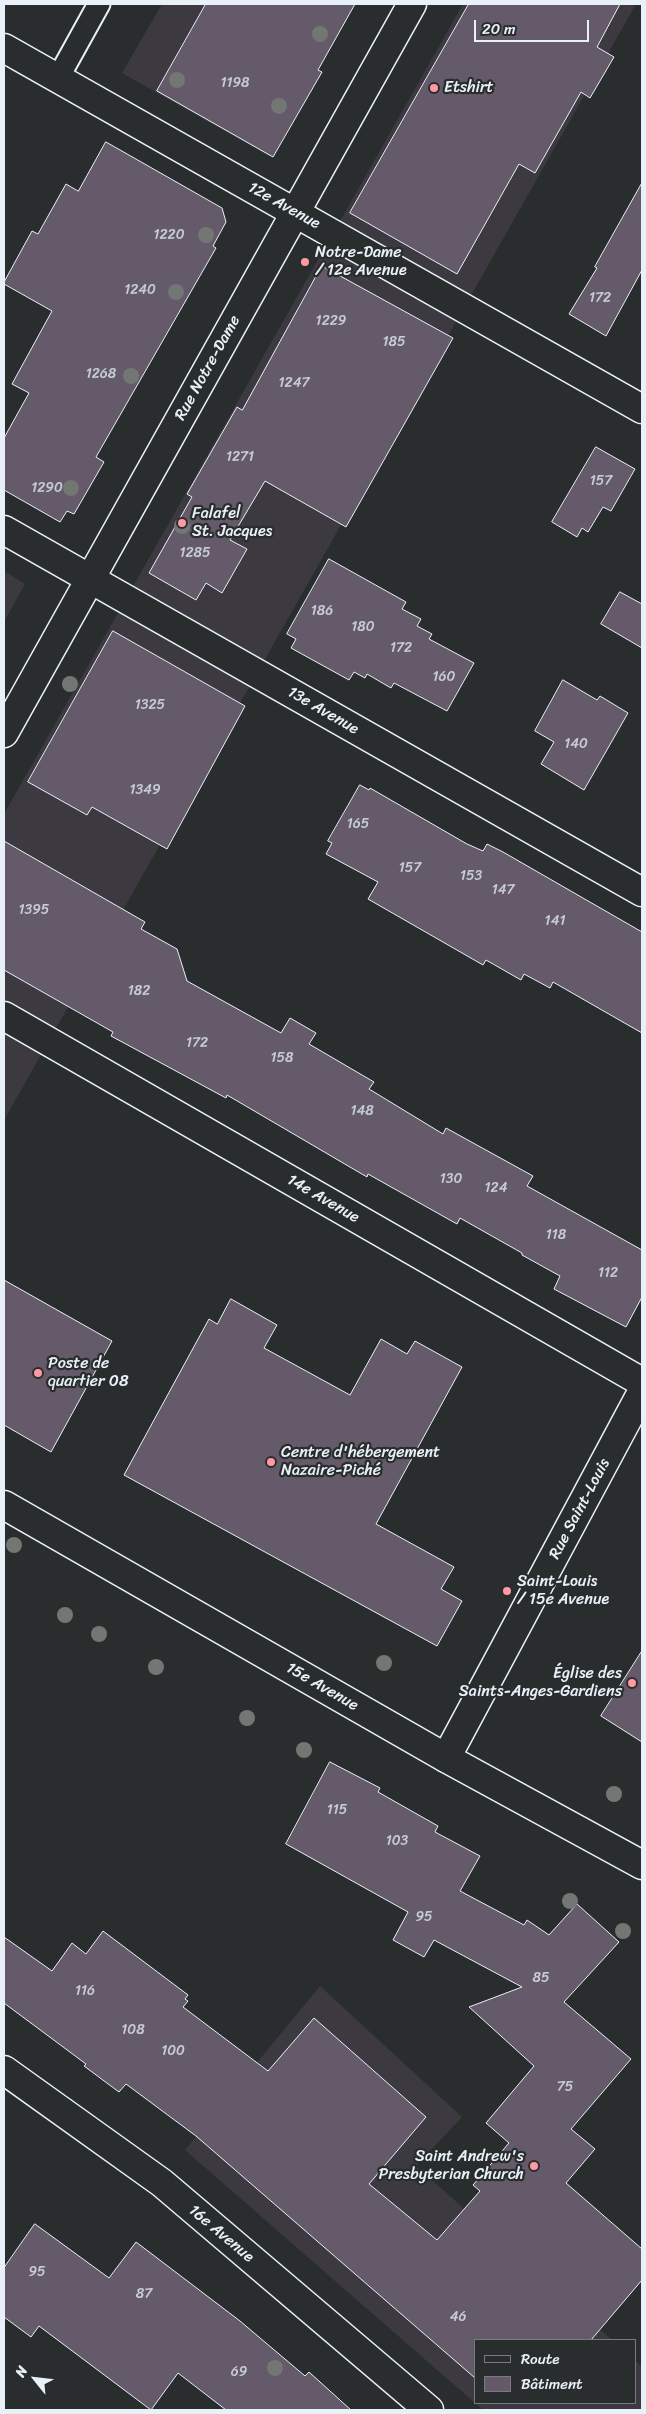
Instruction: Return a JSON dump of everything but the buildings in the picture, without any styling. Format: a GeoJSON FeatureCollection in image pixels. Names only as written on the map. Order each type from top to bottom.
{"type":"FeatureCollection","features":[{"type":"Feature","properties":{"kind":"street","name":"Rue Notre-Dame"},"geometry":{"type":"LineString","coordinates":[[4,733],[294,211],[412,4]]}},
{"type":"Feature","properties":{"kind":"street","name":"12e Avenue"},"geometry":{"type":"LineString","coordinates":[[4,48],[642,409]]}},
{"type":"Feature","properties":{"kind":"street","name":"13e Avenue"},"geometry":{"type":"LineString","coordinates":[[4,530],[642,892]]}},
{"type":"Feature","properties":{"kind":"street","name":"14e Avenue"},"geometry":{"type":"LineString","coordinates":[[4,1016],[642,1382]]}},
{"type":"Feature","properties":{"kind":"street","name":"Rue Saint-Louis"},"geometry":{"type":"LineString","coordinates":[[446,1758],[642,1392]]}},
{"type":"Feature","properties":{"kind":"street","name":"15e Avenue"},"geometry":{"type":"LineString","coordinates":[[4,1505],[446,1758],[642,1865]]}},
{"type":"Feature","properties":{"kind":"street","name":"16e Avenue"},"geometry":{"type":"LineString","coordinates":[[4,2070],[162,2184],[429,2410]]}},
{"type":"Feature","properties":{"kind":"lane"},"geometry":{"type":"LineString","coordinates":[[58,78],[99,4]]}},
{"type":"Feature","properties":{"kind":"shaded area"},"geometry":{"type":"Polygon","coordinates":[[[162,4],[354,4],[269,156],[122,73],[162,4]]]}},
{"type":"Feature","properties":{"kind":"shaded area"},"geometry":{"type":"Polygon","coordinates":[[[463,4],[636,4],[4,1120],[4,814],[463,4]]]}},
{"type":"Feature","properties":{"kind":"shaded area"},"geometry":{"type":"Polygon","coordinates":[[[4,571],[25,584],[4,622],[4,571]]]}},
{"type":"Feature","properties":{"kind":"shaded area"},"geometry":{"type":"Polygon","coordinates":[[[320,1986],[462,2117],[416,2166],[611,2339],[473,2339],[473,2401],[185,2150],[320,1986]]]}},
{"type":"Feature","properties":{"kind":"shaded area"},"geometry":{"type":"Polygon","coordinates":[[[636,2361],[642,2367],[642,2410],[483,2410],[476,2404],[636,2404],[636,2361]]]}},
{"type":"Feature","properties":{"kind":"place","name":"Etshirt"},"geometry":{"type":"Point","coordinates":[434,88]}},
{"type":"Feature","properties":{"kind":"place","name":"Notre-Dame / 12e Avenue"},"geometry":{"type":"Point","coordinates":[305,262]}},
{"type":"Feature","properties":{"kind":"place","name":"Falafel St. Jacques"},"geometry":{"type":"Point","coordinates":[182,523]}},
{"type":"Feature","properties":{"kind":"place","name":"Poste de quartier 08"},"geometry":{"type":"Point","coordinates":[38,1373]}},
{"type":"Feature","properties":{"kind":"place","name":"Centre d'hébergement Nazaire-Piché"},"geometry":{"type":"Point","coordinates":[271,1462]}},
{"type":"Feature","properties":{"kind":"place","name":"Saint-Louis / 15e Avenue"},"geometry":{"type":"Point","coordinates":[507,1591]}},
{"type":"Feature","properties":{"kind":"place","name":"Église des Saints-Anges-Gardiens"},"geometry":{"type":"Point","coordinates":[632,1683]}},
{"type":"Feature","properties":{"kind":"place","name":"Saint Andrew's Presbyterian Church"},"geometry":{"type":"Point","coordinates":[534,2166]}}]}
